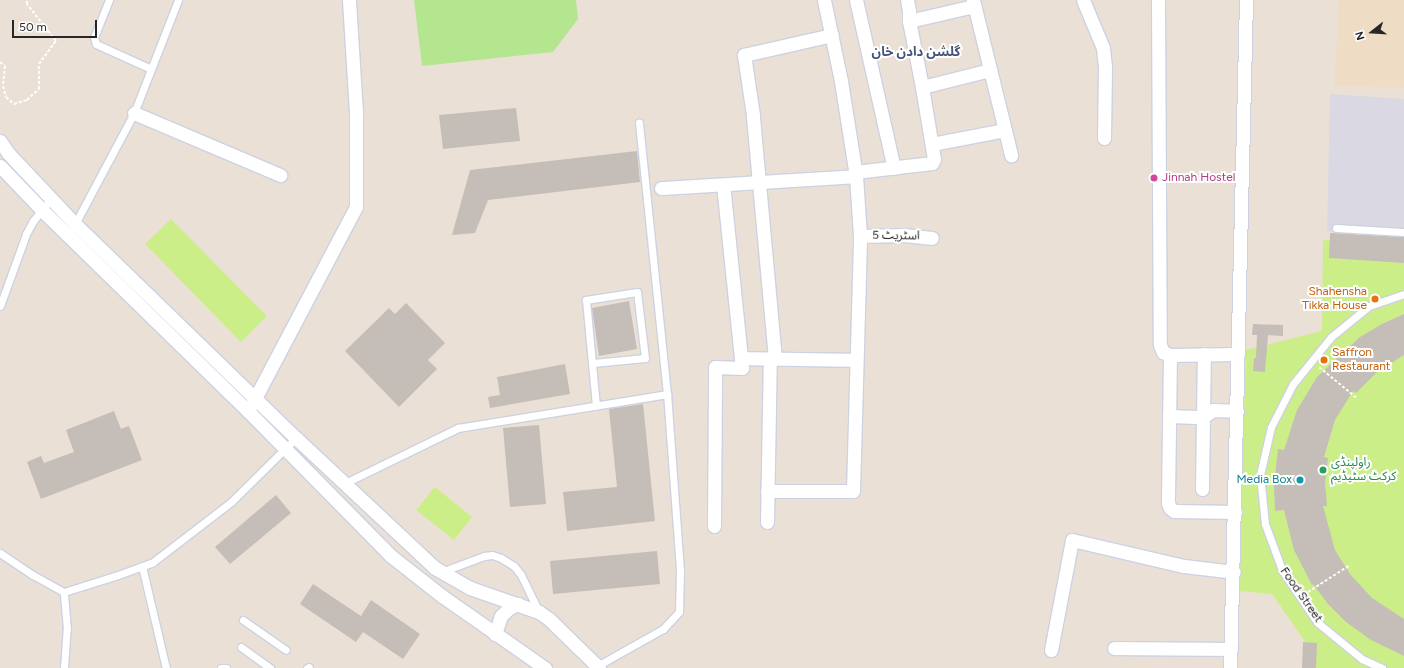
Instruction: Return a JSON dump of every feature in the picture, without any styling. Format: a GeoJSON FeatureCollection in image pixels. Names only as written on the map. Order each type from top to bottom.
{"type":"FeatureCollection","features":[{"type":"Feature","properties":{"kind":"street"},"geometry":{"type":"LineString","coordinates":[[248,411],[356,207],[356,112],[349,0]]}},
{"type":"Feature","properties":{"kind":"street"},"geometry":{"type":"LineString","coordinates":[[767,491],[853,491],[860,236],[856,174],[841,82],[824,0]]}},
{"type":"Feature","properties":{"kind":"street"},"geometry":{"type":"LineString","coordinates":[[856,0],[894,168]]}},
{"type":"Feature","properties":{"kind":"street"},"geometry":{"type":"LineString","coordinates":[[661,188],[856,174],[932,163],[934,159],[932,144],[908,21],[909,11],[906,0]]}},
{"type":"Feature","properties":{"kind":"street"},"geometry":{"type":"LineString","coordinates":[[1083,0],[1103,48],[1105,67],[1104,138]]}},
{"type":"Feature","properties":{"kind":"street"},"geometry":{"type":"LineString","coordinates":[[1158,0],[1160,345],[1163,352],[1170,355],[1238,354]]}},
{"type":"Feature","properties":{"kind":"street"},"geometry":{"type":"LineString","coordinates":[[1230,668],[1234,572],[1246,0]]}},
{"type":"Feature","properties":{"kind":"street"},"geometry":{"type":"LineString","coordinates":[[908,21],[974,3],[1011,155]]}},
{"type":"Feature","properties":{"kind":"street"},"geometry":{"type":"LineString","coordinates":[[766,522],[772,359],[753,116],[744,55],[832,36]]}},
{"type":"Feature","properties":{"kind":"street"},"geometry":{"type":"LineString","coordinates":[[922,87],[990,70]]}},
{"type":"Feature","properties":{"kind":"street"},"geometry":{"type":"LineString","coordinates":[[134,113],[280,175]]}},
{"type":"Feature","properties":{"kind":"street"},"geometry":{"type":"LineString","coordinates":[[932,144],[1005,130]]}},
{"type":"Feature","properties":{"kind":"street"},"geometry":{"type":"LineString","coordinates":[[0,141],[8,153],[75,224],[296,438],[438,570],[470,588],[539,612],[549,619],[598,667]]}},
{"type":"Feature","properties":{"kind":"street"},"geometry":{"type":"LineString","coordinates":[[0,166],[42,210],[286,448],[391,556],[424,583],[546,668]]}},
{"type":"Feature","properties":{"kind":"street"},"geometry":{"type":"LineString","coordinates":[[714,526],[715,367],[742,368],[723,184]]}},
{"type":"Feature","properties":{"kind":"street","name":"اسٹریٹ 5"},"geometry":{"type":"LineString","coordinates":[[860,236],[904,235],[932,238]]}},
{"type":"Feature","properties":{"kind":"street"},"geometry":{"type":"LineString","coordinates":[[1202,489],[1204,354]]}},
{"type":"Feature","properties":{"kind":"street"},"geometry":{"type":"LineString","coordinates":[[1170,355],[1168,503],[1170,508],[1174,511],[1235,512]]}},
{"type":"Feature","properties":{"kind":"street"},"geometry":{"type":"LineString","coordinates":[[741,358],[856,360]]}},
{"type":"Feature","properties":{"kind":"street"},"geometry":{"type":"LineString","coordinates":[[1169,416],[1203,417],[1213,410],[1237,411]]}},
{"type":"Feature","properties":{"kind":"street"},"geometry":{"type":"LineString","coordinates":[[1051,650],[1072,540],[1184,566],[1234,572]]}},
{"type":"Feature","properties":{"kind":"street"},"geometry":{"type":"LineString","coordinates":[[424,583],[438,570]]}},
{"type":"Feature","properties":{"kind":"street"},"geometry":{"type":"LineString","coordinates":[[496,634],[501,616],[509,608],[518,604]]}},
{"type":"Feature","properties":{"kind":"street"},"geometry":{"type":"LineString","coordinates":[[1114,648],[1231,649]]}},
{"type":"Feature","properties":{"kind":"lane"},"geometry":{"type":"LineString","coordinates":[[109,0],[94,37],[96,44],[151,69]]}},
{"type":"Feature","properties":{"kind":"lane"},"geometry":{"type":"LineString","coordinates":[[75,224],[134,113],[178,0]]}},
{"type":"Feature","properties":{"kind":"lane"},"geometry":{"type":"LineString","coordinates":[[598,667],[663,629],[679,612],[680,570],[667,394],[639,122]]}},
{"type":"Feature","properties":{"kind":"lane"},"geometry":{"type":"LineString","coordinates":[[0,306],[26,234],[33,221],[51,200]]}},
{"type":"Feature","properties":{"kind":"lane"},"geometry":{"type":"LineString","coordinates":[[1336,228],[1404,232]]}},
{"type":"Feature","properties":{"kind":"lane"},"geometry":{"type":"LineString","coordinates":[[593,363],[645,358],[637,292],[586,300],[596,406]]}},
{"type":"Feature","properties":{"kind":"lane","name":"Food Street"},"geometry":{"type":"LineString","coordinates":[[1382,668],[1362,659],[1317,622],[1282,570],[1265,524],[1260,475],[1271,427],[1293,384],[1331,337],[1369,306],[1404,294]]}},
{"type":"Feature","properties":{"kind":"lane"},"geometry":{"type":"LineString","coordinates":[[345,483],[458,428],[667,394]]}},
{"type":"Feature","properties":{"kind":"lane"},"geometry":{"type":"LineString","coordinates":[[0,553],[33,575],[64,592],[153,562],[231,502],[296,438]]}},
{"type":"Feature","properties":{"kind":"lane"},"geometry":{"type":"LineString","coordinates":[[438,570],[484,556],[492,555],[501,558],[514,566],[521,575],[539,612]]}},
{"type":"Feature","properties":{"kind":"lane"},"geometry":{"type":"LineString","coordinates":[[142,566],[166,668]]}},
{"type":"Feature","properties":{"kind":"lane"},"geometry":{"type":"LineString","coordinates":[[64,592],[67,629],[64,668]]}},
{"type":"Feature","properties":{"kind":"lane"},"geometry":{"type":"LineString","coordinates":[[243,620],[286,650]]}},
{"type":"Feature","properties":{"kind":"lane"},"geometry":{"type":"LineString","coordinates":[[241,646],[270,668]]}},
{"type":"Feature","properties":{"kind":"lane"},"geometry":{"type":"LineString","coordinates":[[221,668],[226,668]]}},
{"type":"Feature","properties":{"kind":"path"},"geometry":{"type":"LineString","coordinates":[[0,62],[5,66],[4,86],[6,97],[14,104],[27,100],[39,89],[39,64],[56,41],[27,4],[27,0]]}},
{"type":"Feature","properties":{"kind":"path"},"geometry":{"type":"LineString","coordinates":[[1312,361],[1358,399]]}},
{"type":"Feature","properties":{"kind":"path"},"geometry":{"type":"LineString","coordinates":[[1300,597],[1350,565]]}},
{"type":"Feature","properties":{"kind":"shaded area"},"geometry":{"type":"Polygon","coordinates":[[[1339,0],[1404,0],[1404,88],[1334,86],[1339,0]]]}},
{"type":"Feature","properties":{"kind":"shaded area"},"geometry":{"type":"Polygon","coordinates":[[[1330,94],[1404,99],[1404,233],[1327,231],[1330,94]]]}},
{"type":"Feature","properties":{"kind":"green space"},"geometry":{"type":"Polygon","coordinates":[[[414,0],[576,0],[578,19],[553,52],[422,66],[414,0]]]}},
{"type":"Feature","properties":{"kind":"green space"},"geometry":{"type":"Polygon","coordinates":[[[171,219],[267,316],[241,342],[145,244],[171,219]]]}},
{"type":"Feature","properties":{"kind":"green space","name":"راولپنڈی کرکٹ سٹیڈیم"},"geometry":{"type":"Polygon","coordinates":[[[1323,240],[1404,244],[1404,668],[1308,668],[1308,646],[1272,594],[1238,591],[1246,350],[1322,331],[1323,240]]]}},
{"type":"Feature","properties":{"kind":"green space"},"geometry":{"type":"Polygon","coordinates":[[[435,487],[472,517],[454,540],[416,510],[435,487]]]}},
{"type":"Feature","properties":{"kind":"building"},"geometry":{"type":"Polygon","coordinates":[[[516,108],[520,141],[443,149],[439,115],[516,108]]]}},
{"type":"Feature","properties":{"kind":"building"},"geometry":{"type":"Polygon","coordinates":[[[637,151],[640,182],[488,200],[475,233],[452,235],[470,170],[637,151]]]}},
{"type":"Feature","properties":{"kind":"building"},"geometry":{"type":"Polygon","coordinates":[[[1330,233],[1404,237],[1404,263],[1329,258],[1330,233]]]}},
{"type":"Feature","properties":{"kind":"building"},"geometry":{"type":"Polygon","coordinates":[[[629,301],[637,349],[599,356],[592,308],[629,301]]]}},
{"type":"Feature","properties":{"kind":"building"},"geometry":{"type":"Polygon","coordinates":[[[406,303],[445,343],[428,360],[437,369],[399,407],[345,351],[389,308],[395,314],[406,303]]]}},
{"type":"Feature","properties":{"kind":"building"},"geometry":{"type":"Polygon","coordinates":[[[1404,314],[1404,355],[1376,373],[1356,393],[1353,391],[1335,420],[1324,457],[1328,458],[1325,482],[1327,506],[1323,506],[1335,550],[1350,574],[1372,598],[1404,619],[1404,656],[1371,640],[1346,622],[1328,604],[1313,584],[1312,585],[1294,550],[1284,510],[1275,511],[1274,485],[1278,449],[1284,450],[1297,410],[1317,377],[1360,337],[1382,324],[1404,314]]]}},
{"type":"Feature","properties":{"kind":"building"},"geometry":{"type":"Polygon","coordinates":[[[1253,324],[1283,325],[1283,336],[1268,335],[1265,372],[1253,371],[1254,358],[1256,358],[1257,335],[1252,335],[1253,324]]]}},
{"type":"Feature","properties":{"kind":"building"},"geometry":{"type":"Polygon","coordinates":[[[565,364],[570,394],[490,408],[488,397],[500,395],[497,377],[565,364]]]}},
{"type":"Feature","properties":{"kind":"building"},"geometry":{"type":"Polygon","coordinates":[[[643,404],[655,521],[567,531],[563,492],[617,487],[609,409],[643,404]]]}},
{"type":"Feature","properties":{"kind":"building"},"geometry":{"type":"Polygon","coordinates":[[[114,411],[121,429],[129,426],[142,460],[41,499],[27,462],[41,456],[44,463],[74,452],[66,430],[114,411]]]}},
{"type":"Feature","properties":{"kind":"building"},"geometry":{"type":"Polygon","coordinates":[[[539,425],[546,504],[510,507],[503,428],[539,425]]]}},
{"type":"Feature","properties":{"kind":"building"},"geometry":{"type":"Polygon","coordinates":[[[276,495],[291,513],[230,564],[215,547],[276,495]]]}},
{"type":"Feature","properties":{"kind":"building"},"geometry":{"type":"Polygon","coordinates":[[[657,551],[660,584],[553,594],[550,561],[657,551]]]}},
{"type":"Feature","properties":{"kind":"building"},"geometry":{"type":"Polygon","coordinates":[[[313,584],[361,616],[371,600],[420,634],[403,659],[363,632],[356,642],[300,604],[313,584]]]}},
{"type":"Feature","properties":{"kind":"building"},"geometry":{"type":"Polygon","coordinates":[[[1303,642],[1317,643],[1316,668],[1302,668],[1303,642]]]}},
{"type":"Feature","properties":{"kind":"place","name":"Jinnah Hostel"},"geometry":{"type":"Point","coordinates":[1154,178]}},
{"type":"Feature","properties":{"kind":"place","name":"Shahensha Tikka House"},"geometry":{"type":"Point","coordinates":[1375,299]}},
{"type":"Feature","properties":{"kind":"place","name":"Saffron Restaurant"},"geometry":{"type":"Point","coordinates":[1324,360]}},
{"type":"Feature","properties":{"kind":"place","name":"راولپنڈی کرکٹ سٹیڈیم"},"geometry":{"type":"Point","coordinates":[1323,470]}},
{"type":"Feature","properties":{"kind":"place","name":"Media Box"},"geometry":{"type":"Point","coordinates":[1300,480]}},
{"type":"Feature","properties":{"kind":"district","name":"گلشن دادن خان"},"geometry":{"type":"Point","coordinates":[916,52]}}]}
